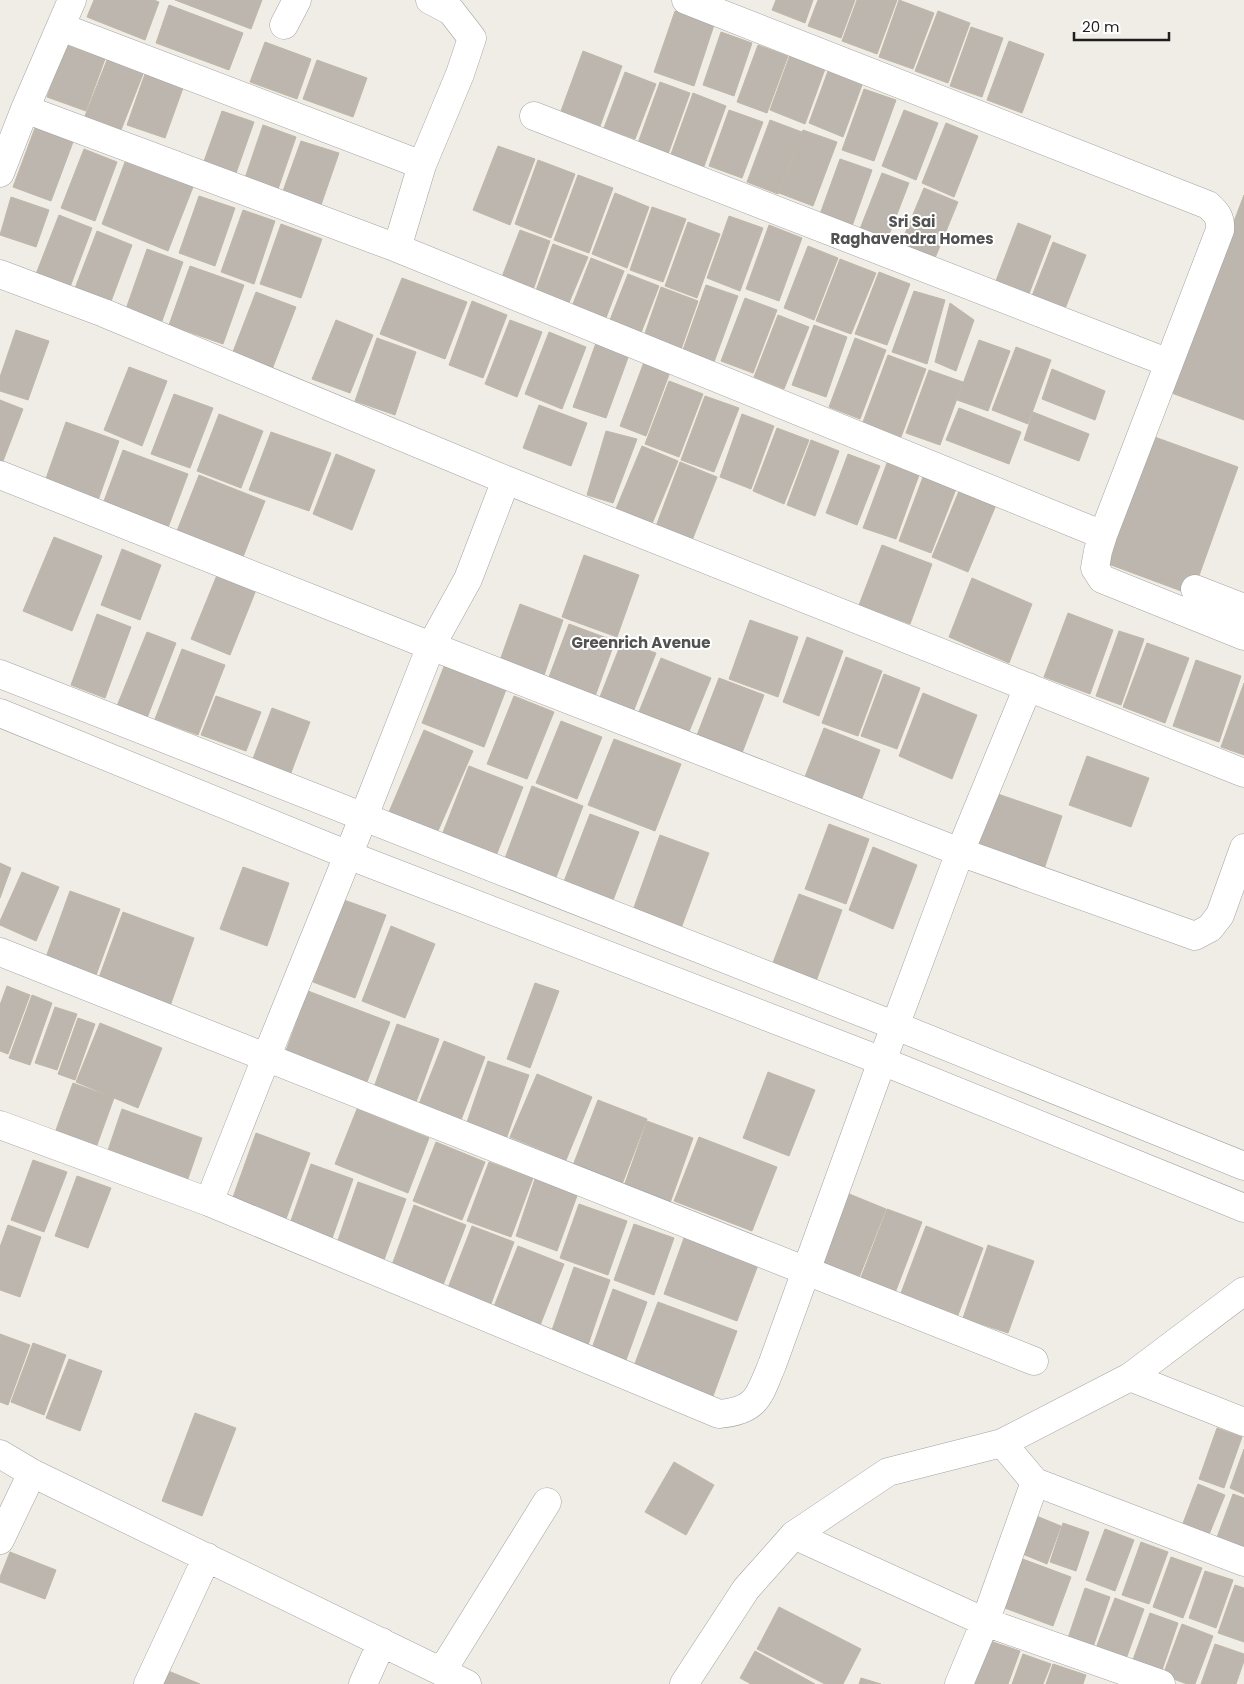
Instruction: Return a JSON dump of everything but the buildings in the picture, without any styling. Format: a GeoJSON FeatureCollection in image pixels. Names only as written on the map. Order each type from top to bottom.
{"type":"FeatureCollection","features":[{"type":"Feature","properties":{"kind":"street"},"geometry":{"type":"LineString","coordinates":[[0,173],[25,109],[72,0]]}},
{"type":"Feature","properties":{"kind":"street"},"geometry":{"type":"LineString","coordinates":[[284,26],[297,0]]}},
{"type":"Feature","properties":{"kind":"street"},"geometry":{"type":"LineString","coordinates":[[397,248],[422,165],[460,74],[472,38],[452,10],[430,0]]}},
{"type":"Feature","properties":{"kind":"street"},"geometry":{"type":"LineString","coordinates":[[686,0],[1208,205],[1218,214],[1221,222],[1220,230],[1104,534],[1095,568],[1102,579],[1244,636]]}},
{"type":"Feature","properties":{"kind":"street"},"geometry":{"type":"LineString","coordinates":[[61,28],[422,165]]}},
{"type":"Feature","properties":{"kind":"street"},"geometry":{"type":"LineString","coordinates":[[25,109],[397,248],[1104,534]]}},
{"type":"Feature","properties":{"kind":"street"},"geometry":{"type":"LineString","coordinates":[[534,116],[1169,363]]}},
{"type":"Feature","properties":{"kind":"street"},"geometry":{"type":"LineString","coordinates":[[0,274],[104,313],[506,480],[1244,773]]}},
{"type":"Feature","properties":{"kind":"street"},"geometry":{"type":"LineString","coordinates":[[0,475],[431,646],[960,852],[1195,936],[1210,928],[1220,915],[1244,848]]}},
{"type":"Feature","properties":{"kind":"street"},"geometry":{"type":"LineString","coordinates":[[209,1202],[431,646],[468,579],[506,480]]}},
{"type":"Feature","properties":{"kind":"street"},"geometry":{"type":"LineString","coordinates":[[1195,589],[1244,608]]}},
{"type":"Feature","properties":{"kind":"street"},"geometry":{"type":"LineString","coordinates":[[0,674],[896,1026],[1244,1166]]}},
{"type":"Feature","properties":{"kind":"street"},"geometry":{"type":"LineString","coordinates":[[0,1125],[209,1202],[719,1414],[745,1409],[759,1396],[960,852],[1028,687]]}},
{"type":"Feature","properties":{"kind":"street"},"geometry":{"type":"LineString","coordinates":[[0,713],[348,855],[882,1060],[1244,1208]]}},
{"type":"Feature","properties":{"kind":"street"},"geometry":{"type":"LineString","coordinates":[[0,952],[1034,1361]]}},
{"type":"Feature","properties":{"kind":"street"},"geometry":{"type":"LineString","coordinates":[[684,1684],[746,1589],[794,1535],[888,1472],[1002,1443],[1130,1377],[1244,1291]]}},
{"type":"Feature","properties":{"kind":"street"},"geometry":{"type":"LineString","coordinates":[[1130,1377],[1244,1422]]}},
{"type":"Feature","properties":{"kind":"street"},"geometry":{"type":"LineString","coordinates":[[1002,1443],[1035,1482],[1244,1562]]}},
{"type":"Feature","properties":{"kind":"street"},"geometry":{"type":"LineString","coordinates":[[0,1454],[32,1473],[467,1684]]}},
{"type":"Feature","properties":{"kind":"street"},"geometry":{"type":"LineString","coordinates":[[0,1540],[32,1473]]}},
{"type":"Feature","properties":{"kind":"street"},"geometry":{"type":"LineString","coordinates":[[959,1684],[985,1622],[1035,1482]]}},
{"type":"Feature","properties":{"kind":"street"},"geometry":{"type":"LineString","coordinates":[[442,1671],[547,1502]]}},
{"type":"Feature","properties":{"kind":"street"},"geometry":{"type":"LineString","coordinates":[[794,1535],[985,1622],[1161,1684]]}},
{"type":"Feature","properties":{"kind":"street"},"geometry":{"type":"LineString","coordinates":[[148,1684],[207,1557]]}},
{"type":"Feature","properties":{"kind":"street"},"geometry":{"type":"LineString","coordinates":[[363,1684],[382,1642]]}},
{"type":"Feature","properties":{"kind":"district","name":"Sri Sai Raghavendra Homes"},"geometry":{"type":"Point","coordinates":[912,230]}},
{"type":"Feature","properties":{"kind":"district","name":"Greenrich Avenue"},"geometry":{"type":"Point","coordinates":[641,643]}}]}
